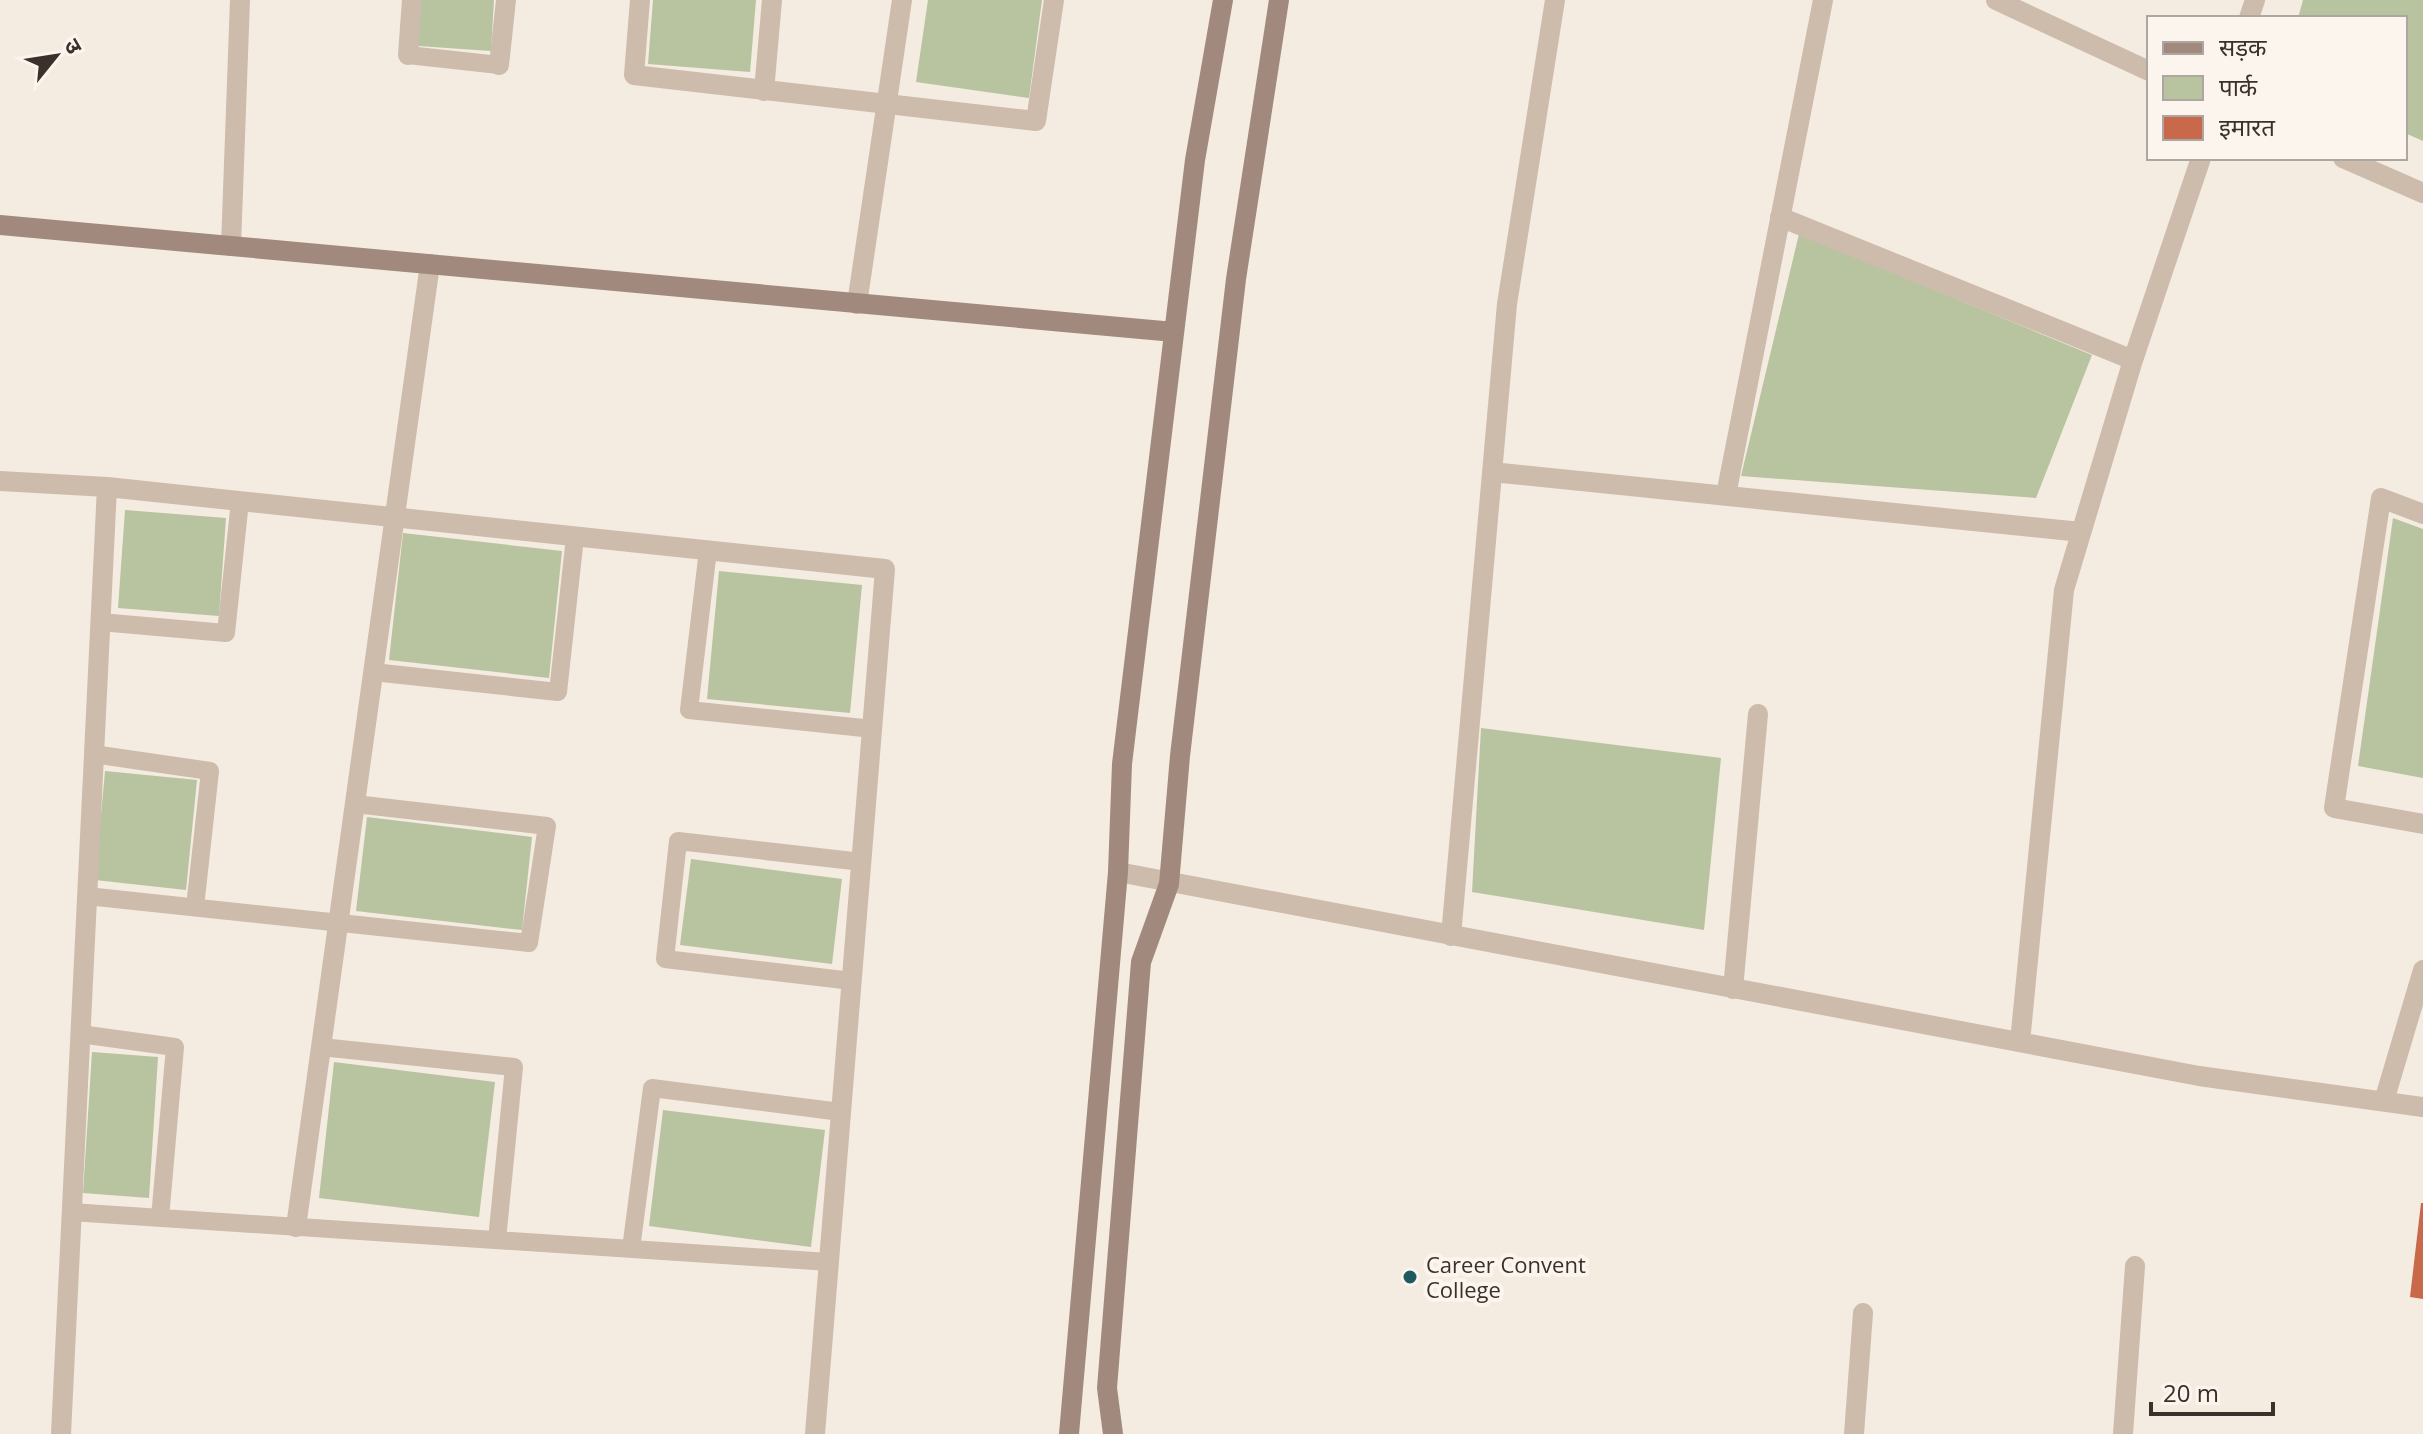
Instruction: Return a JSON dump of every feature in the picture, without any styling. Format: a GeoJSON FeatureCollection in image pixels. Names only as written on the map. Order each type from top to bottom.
{"type":"FeatureCollection","features":[{"type":"Feature","properties":{"kind":"street"},"geometry":{"type":"LineString","coordinates":[[231,246],[240,0]]}},
{"type":"Feature","properties":{"kind":"street"},"geometry":{"type":"LineString","coordinates":[[408,55],[412,0]]}},
{"type":"Feature","properties":{"kind":"street"},"geometry":{"type":"LineString","coordinates":[[499,65],[506,0]]}},
{"type":"Feature","properties":{"kind":"street"},"geometry":{"type":"LineString","coordinates":[[640,0],[634,75],[1036,121],[1054,0]]}},
{"type":"Feature","properties":{"kind":"street"},"geometry":{"type":"LineString","coordinates":[[764,91],[772,0]]}},
{"type":"Feature","properties":{"kind":"street"},"geometry":{"type":"LineString","coordinates":[[857,304],[902,0]]}},
{"type":"Feature","properties":{"kind":"street"},"geometry":{"type":"LineString","coordinates":[[1069,1434],[1118,872],[1122,764],[1195,160],[1223,0]]}},
{"type":"Feature","properties":{"kind":"street"},"geometry":{"type":"LineString","coordinates":[[1113,1434],[1107,1388],[1141,962],[1169,884],[1180,756],[1236,279],[1279,0]]}},
{"type":"Feature","properties":{"kind":"street"},"geometry":{"type":"LineString","coordinates":[[1451,936],[1507,304],[1555,0]]}},
{"type":"Feature","properties":{"kind":"street"},"geometry":{"type":"LineString","coordinates":[[1726,495],[1823,0]]}},
{"type":"Feature","properties":{"kind":"street"},"geometry":{"type":"LineString","coordinates":[[1996,0],[2147,70]]}},
{"type":"Feature","properties":{"kind":"street"},"geometry":{"type":"LineString","coordinates":[[2020,1042],[2064,590],[2133,360],[2200,160]]}},
{"type":"Feature","properties":{"kind":"street"},"geometry":{"type":"LineString","coordinates":[[2348,160],[2423,193]]}},
{"type":"Feature","properties":{"kind":"street"},"geometry":{"type":"LineString","coordinates":[[1780,217],[2133,360]]}},
{"type":"Feature","properties":{"kind":"street"},"geometry":{"type":"LineString","coordinates":[[0,225],[1174,332]]}},
{"type":"Feature","properties":{"kind":"street"},"geometry":{"type":"LineString","coordinates":[[296,1227],[430,264]]}},
{"type":"Feature","properties":{"kind":"street"},"geometry":{"type":"LineString","coordinates":[[1492,472],[2081,532]]}},
{"type":"Feature","properties":{"kind":"street"},"geometry":{"type":"LineString","coordinates":[[0,481],[107,487],[885,569],[815,1434]]}},
{"type":"Feature","properties":{"kind":"street"},"geometry":{"type":"LineString","coordinates":[[61,1434],[107,487]]}},
{"type":"Feature","properties":{"kind":"street"},"geometry":{"type":"LineString","coordinates":[[2423,514],[2381,498],[2334,808],[2423,824]]}},
{"type":"Feature","properties":{"kind":"street"},"geometry":{"type":"LineString","coordinates":[[1733,989],[1758,714]]}},
{"type":"Feature","properties":{"kind":"street"},"geometry":{"type":"LineString","coordinates":[[1118,872],[2199,1076],[2423,1107]]}},
{"type":"Feature","properties":{"kind":"street"},"geometry":{"type":"LineString","coordinates":[[2384,1101],[2423,970]]}},
{"type":"Feature","properties":{"kind":"street"},"geometry":{"type":"LineString","coordinates":[[2123,1434],[2135,1266]]}},
{"type":"Feature","properties":{"kind":"street"},"geometry":{"type":"LineString","coordinates":[[1854,1434],[1863,1313]]}},
{"type":"Feature","properties":{"kind":"lane"},"geometry":{"type":"LineString","coordinates":[[408,55],[499,65]]}},
{"type":"Feature","properties":{"kind":"lane"},"geometry":{"type":"LineString","coordinates":[[100,622],[226,633],[240,501]]}},
{"type":"Feature","properties":{"kind":"lane"},"geometry":{"type":"LineString","coordinates":[[373,672],[558,692],[575,537]]}},
{"type":"Feature","properties":{"kind":"lane"},"geometry":{"type":"LineString","coordinates":[[708,550],[689,710],[873,729]]}},
{"type":"Feature","properties":{"kind":"lane"},"geometry":{"type":"LineString","coordinates":[[93,754],[210,771],[195,907]]}},
{"type":"Feature","properties":{"kind":"lane"},"geometry":{"type":"LineString","coordinates":[[87,896],[338,920],[529,943],[547,826],[355,804]]}},
{"type":"Feature","properties":{"kind":"lane"},"geometry":{"type":"LineString","coordinates":[[852,981],[665,959],[678,841],[862,862]]}},
{"type":"Feature","properties":{"kind":"lane"},"geometry":{"type":"LineString","coordinates":[[80,1034],[175,1047],[160,1218]]}},
{"type":"Feature","properties":{"kind":"lane"},"geometry":{"type":"LineString","coordinates":[[321,1047],[514,1067],[497,1240]]}},
{"type":"Feature","properties":{"kind":"lane"},"geometry":{"type":"LineString","coordinates":[[631,1249],[652,1088],[841,1112]]}},
{"type":"Feature","properties":{"kind":"lane"},"geometry":{"type":"LineString","coordinates":[[71,1212],[829,1262]]}},
{"type":"Feature","properties":{"kind":"green space"},"geometry":{"type":"Polygon","coordinates":[[[421,0],[494,0],[491,51],[418,46],[421,0]]]}},
{"type":"Feature","properties":{"kind":"green space"},"geometry":{"type":"Polygon","coordinates":[[[653,0],[756,0],[750,72],[648,64],[653,0]]]}},
{"type":"Feature","properties":{"kind":"green space"},"geometry":{"type":"Polygon","coordinates":[[[928,0],[1042,0],[1029,98],[916,82],[928,0]]]}},
{"type":"Feature","properties":{"kind":"green space"},"geometry":{"type":"Polygon","coordinates":[[[2303,0],[2423,0],[2423,141],[2407,134],[2407,16],[2299,16],[2303,0]]]}},
{"type":"Feature","properties":{"kind":"green space"},"geometry":{"type":"Polygon","coordinates":[[[1799,234],[2092,355],[2036,498],[1741,476],[1799,234]]]}},
{"type":"Feature","properties":{"kind":"green space"},"geometry":{"type":"Polygon","coordinates":[[[125,510],[226,518],[219,616],[118,608],[125,510]]]}},
{"type":"Feature","properties":{"kind":"green space"},"geometry":{"type":"Polygon","coordinates":[[[2393,518],[2423,529],[2423,778],[2358,766],[2393,518]]]}},
{"type":"Feature","properties":{"kind":"green space"},"geometry":{"type":"Polygon","coordinates":[[[403,533],[562,551],[549,678],[389,660],[403,533]]]}},
{"type":"Feature","properties":{"kind":"green space"},"geometry":{"type":"Polygon","coordinates":[[[719,571],[862,585],[850,713],[707,699],[719,571]]]}},
{"type":"Feature","properties":{"kind":"green space"},"geometry":{"type":"Polygon","coordinates":[[[1481,728],[1721,758],[1704,930],[1472,892],[1481,728]]]}},
{"type":"Feature","properties":{"kind":"green space"},"geometry":{"type":"Polygon","coordinates":[[[105,771],[197,780],[186,890],[95,880],[105,771]]]}},
{"type":"Feature","properties":{"kind":"green space"},"geometry":{"type":"Polygon","coordinates":[[[367,817],[532,837],[522,930],[356,911],[367,817]]]}},
{"type":"Feature","properties":{"kind":"green space"},"geometry":{"type":"Polygon","coordinates":[[[691,859],[842,879],[832,964],[680,945],[691,859]]]}},
{"type":"Feature","properties":{"kind":"green space"},"geometry":{"type":"Polygon","coordinates":[[[92,1052],[158,1057],[149,1198],[83,1193],[92,1052]]]}},
{"type":"Feature","properties":{"kind":"green space"},"geometry":{"type":"Polygon","coordinates":[[[334,1062],[495,1082],[479,1217],[319,1198],[334,1062]]]}},
{"type":"Feature","properties":{"kind":"green space"},"geometry":{"type":"Polygon","coordinates":[[[663,1110],[825,1130],[811,1247],[649,1226],[663,1110]]]}},
{"type":"Feature","properties":{"kind":"building"},"geometry":{"type":"Polygon","coordinates":[[[2423,1203],[2423,1299],[2410,1297],[2423,1203]]]}},
{"type":"Feature","properties":{"kind":"place","name":"Career Convent College"},"geometry":{"type":"Point","coordinates":[1410,1277]}}]}
